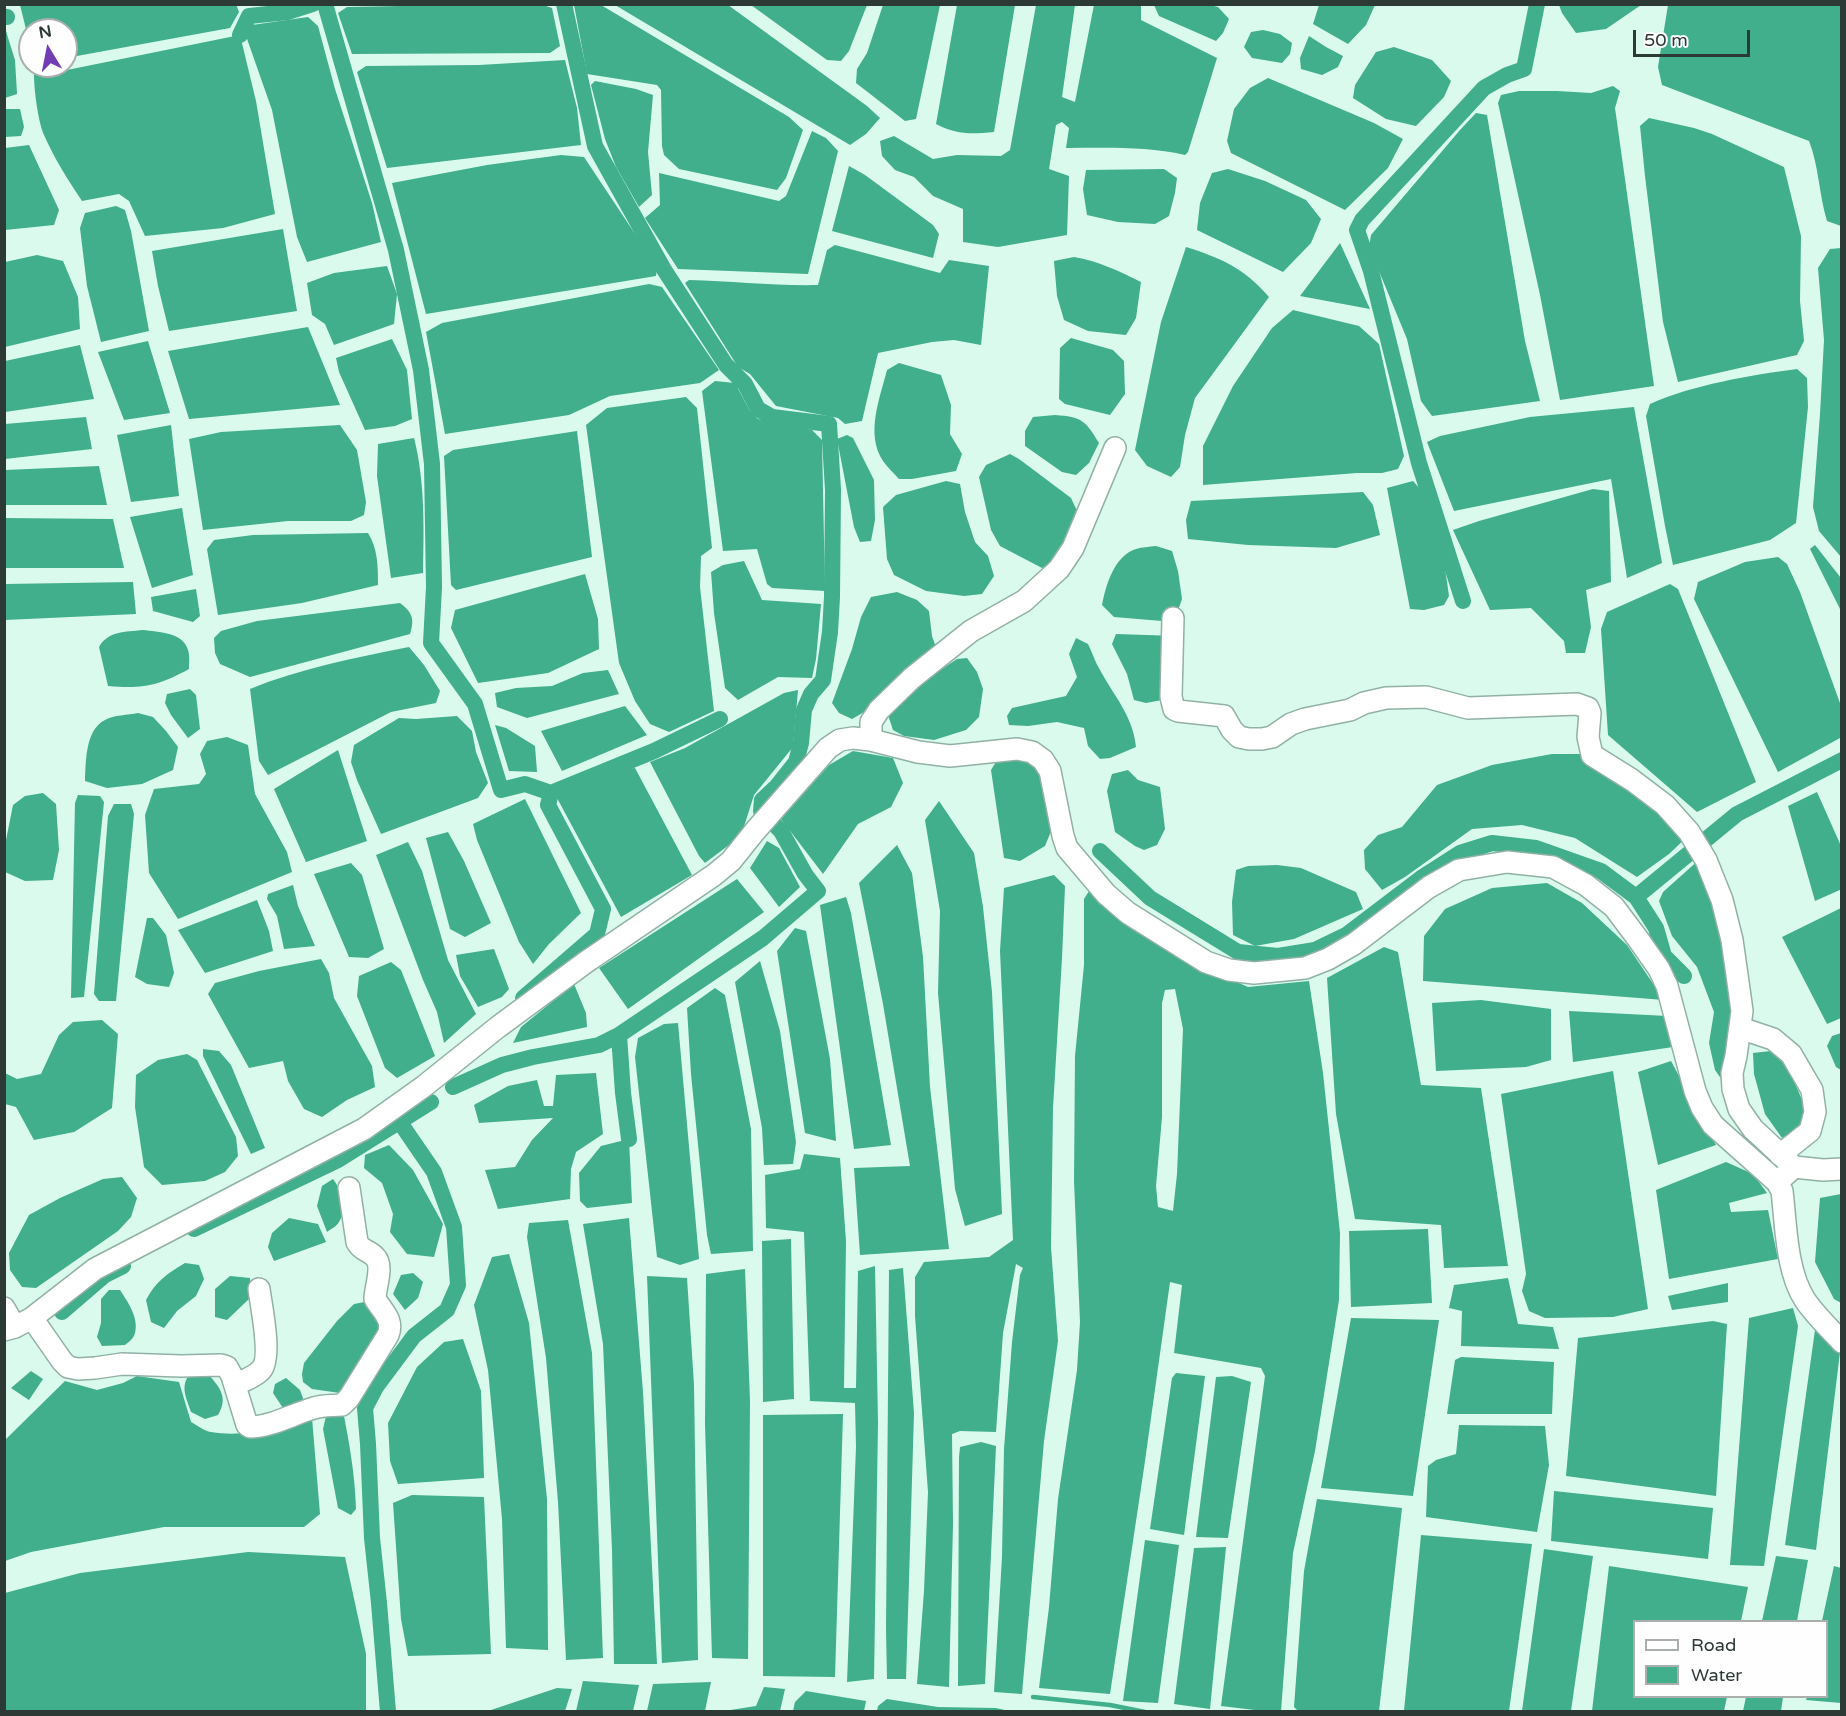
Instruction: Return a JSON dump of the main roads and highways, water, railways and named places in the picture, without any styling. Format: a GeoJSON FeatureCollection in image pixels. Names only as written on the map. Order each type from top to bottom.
{"type":"FeatureCollection","features":[{"type":"Feature","properties":{"kind":"water"},"geometry":{"type":"Polygon","coordinates":[[[236,4],[239,12],[230,28],[78,56],[78,18],[23,18],[20,5],[236,4]]]}},
{"type":"Feature","properties":{"kind":"water"},"geometry":{"type":"Polygon","coordinates":[[[540,4],[552,8],[560,46],[550,53],[352,54],[338,13],[347,7],[540,4]]]}},
{"type":"Feature","properties":{"kind":"water"},"geometry":{"type":"Polygon","coordinates":[[[1319,4],[1375,5],[1366,25],[1348,44],[1313,24],[1319,4]]]}},
{"type":"Feature","properties":{"kind":"water"},"geometry":{"type":"Polygon","coordinates":[[[1559,4],[1641,5],[1606,29],[1576,33],[1562,13],[1559,4]]]}},
{"type":"Feature","properties":{"kind":"water"},"geometry":{"type":"Polygon","coordinates":[[[574,5],[601,5],[789,117],[803,130],[786,178],[777,190],[679,169],[664,155],[661,90],[657,85],[587,74],[574,5]]]}},
{"type":"Feature","properties":{"kind":"water"},"geometry":{"type":"Polygon","coordinates":[[[615,5],[728,5],[867,106],[880,118],[866,134],[850,145],[615,5]]]}},
{"type":"Feature","properties":{"kind":"water"},"geometry":{"type":"Polygon","coordinates":[[[751,5],[867,5],[849,51],[841,61],[827,60],[751,5]]]}},
{"type":"Feature","properties":{"kind":"water"},"geometry":{"type":"Polygon","coordinates":[[[883,5],[940,5],[916,119],[905,121],[856,83],[857,69],[867,53],[883,5]]]}},
{"type":"Feature","properties":{"kind":"water"},"geometry":{"type":"Polygon","coordinates":[[[957,5],[1015,5],[994,132],[964,133],[936,124],[957,5]]]}},
{"type":"Feature","properties":{"kind":"water"},"geometry":{"type":"Polygon","coordinates":[[[1036,5],[1075,5],[1062,97],[1075,102],[1094,5],[1141,5],[1141,20],[1217,58],[1188,152],[1185,155],[1141,149],[1066,148],[1069,128],[1062,122],[1056,125],[1049,169],[1069,176],[1067,235],[998,247],[963,242],[963,209],[933,196],[914,177],[895,170],[882,156],[880,141],[894,136],[933,159],[957,155],[1001,156],[1010,150],[1036,5]]]}},
{"type":"Feature","properties":{"kind":"water"},"geometry":{"type":"Polygon","coordinates":[[[1154,5],[1210,5],[1218,7],[1229,19],[1223,33],[1216,41],[1159,16],[1154,5]]]}},
{"type":"Feature","properties":{"kind":"water"},"geometry":{"type":"Polygon","coordinates":[[[1668,5],[1841,5],[1841,226],[1827,221],[1809,141],[1662,85],[1658,67],[1668,5]]]}},
{"type":"Feature","properties":{"kind":"water"},"geometry":{"type":"Polygon","coordinates":[[[308,17],[318,26],[335,89],[372,203],[381,242],[307,262],[297,237],[272,110],[246,36],[252,25],[308,17]]]}},
{"type":"Feature","properties":{"kind":"water"},"geometry":{"type":"Polygon","coordinates":[[[5,28],[15,60],[17,94],[5,98],[5,28]]]}},
{"type":"Feature","properties":{"kind":"water"},"geometry":{"type":"Polygon","coordinates":[[[1263,30],[1280,34],[1292,43],[1290,54],[1282,63],[1252,58],[1244,47],[1251,32],[1263,30]]]}},
{"type":"Feature","properties":{"kind":"water"},"geometry":{"type":"Polygon","coordinates":[[[240,35],[256,101],[275,214],[223,228],[145,236],[129,201],[119,194],[82,201],[61,169],[44,135],[37,105],[34,78],[78,78],[78,68],[240,35]]]}},
{"type":"Feature","properties":{"kind":"water"},"geometry":{"type":"Polygon","coordinates":[[[1309,36],[1343,56],[1338,67],[1322,75],[1301,69],[1300,58],[1309,36]]]}},
{"type":"Feature","properties":{"kind":"water"},"geometry":{"type":"Polygon","coordinates":[[[1394,47],[1432,60],[1451,81],[1444,97],[1416,126],[1386,119],[1353,98],[1355,85],[1376,52],[1394,47]]]}},
{"type":"Feature","properties":{"kind":"water"},"geometry":{"type":"Polygon","coordinates":[[[565,60],[577,108],[581,145],[387,168],[357,72],[366,66],[479,65],[565,60]]]}},
{"type":"Feature","properties":{"kind":"water"},"geometry":{"type":"Polygon","coordinates":[[[1268,78],[1374,123],[1403,139],[1388,168],[1345,210],[1231,153],[1227,141],[1234,109],[1250,88],[1268,78]]]}},
{"type":"Feature","properties":{"kind":"water"},"geometry":{"type":"Polygon","coordinates":[[[595,81],[636,89],[653,95],[648,152],[652,195],[639,207],[616,167],[605,139],[591,85],[595,81]]]}},
{"type":"Feature","properties":{"kind":"water"},"geometry":{"type":"Polygon","coordinates":[[[1613,86],[1620,91],[1615,108],[1654,386],[1560,400],[1540,295],[1498,103],[1501,95],[1519,91],[1591,93],[1613,86]]]}},
{"type":"Feature","properties":{"kind":"water"},"geometry":{"type":"Polygon","coordinates":[[[5,109],[20,109],[24,127],[21,136],[5,137],[5,109]]]}},
{"type":"Feature","properties":{"kind":"water"},"geometry":{"type":"Polygon","coordinates":[[[1476,113],[1487,115],[1525,341],[1540,401],[1432,416],[1421,401],[1407,339],[1369,247],[1371,235],[1476,113]]]}},
{"type":"Feature","properties":{"kind":"water"},"geometry":{"type":"Polygon","coordinates":[[[1649,118],[1712,134],[1784,167],[1801,236],[1800,301],[1804,341],[1797,355],[1678,382],[1663,322],[1645,176],[1640,126],[1649,118]]]}},
{"type":"Feature","properties":{"kind":"water"},"geometry":{"type":"Polygon","coordinates":[[[812,131],[826,138],[838,151],[808,274],[678,269],[645,218],[660,205],[659,173],[779,201],[786,196],[812,131]]]}},
{"type":"Feature","properties":{"kind":"water"},"geometry":{"type":"Polygon","coordinates":[[[29,145],[59,210],[54,225],[5,230],[5,148],[29,145]]]}},
{"type":"Feature","properties":{"kind":"water"},"geometry":{"type":"Polygon","coordinates":[[[561,155],[584,157],[657,267],[656,276],[426,314],[392,183],[487,165],[561,155]]]}},
{"type":"Feature","properties":{"kind":"water"},"geometry":{"type":"Polygon","coordinates":[[[849,166],[865,175],[933,225],[939,234],[933,258],[832,231],[849,166]]]}},
{"type":"Feature","properties":{"kind":"water"},"geometry":{"type":"Polygon","coordinates":[[[1164,169],[1177,178],[1169,216],[1155,224],[1118,222],[1087,215],[1083,189],[1086,170],[1164,169]]]}},
{"type":"Feature","properties":{"kind":"water"},"geometry":{"type":"Polygon","coordinates":[[[1228,169],[1265,181],[1306,200],[1321,219],[1311,243],[1283,272],[1197,230],[1200,203],[1212,173],[1228,169]]]}},
{"type":"Feature","properties":{"kind":"water"},"geometry":{"type":"Polygon","coordinates":[[[116,206],[125,210],[131,231],[149,331],[101,342],[87,286],[80,228],[85,213],[116,206]]]}},
{"type":"Feature","properties":{"kind":"water"},"geometry":{"type":"Polygon","coordinates":[[[283,229],[297,311],[169,331],[152,251],[283,229]]]}},
{"type":"Feature","properties":{"kind":"water"},"geometry":{"type":"Polygon","coordinates":[[[1340,243],[1370,309],[1300,296],[1340,243]]]}},
{"type":"Feature","properties":{"kind":"water"},"geometry":{"type":"Polygon","coordinates":[[[835,245],[940,273],[949,260],[989,266],[981,345],[954,340],[878,353],[862,421],[845,424],[838,418],[776,406],[750,374],[738,367],[685,283],[689,280],[818,285],[827,250],[835,245]]]}},
{"type":"Feature","properties":{"kind":"water"},"geometry":{"type":"Polygon","coordinates":[[[1186,247],[1210,255],[1241,271],[1269,297],[1195,398],[1185,435],[1180,467],[1171,477],[1147,466],[1135,450],[1161,322],[1186,247]]]}},
{"type":"Feature","properties":{"kind":"water"},"geometry":{"type":"Polygon","coordinates":[[[1842,248],[1841,557],[1819,531],[1813,507],[1824,340],[1818,268],[1830,249],[1842,248]]]}},
{"type":"Feature","properties":{"kind":"water"},"geometry":{"type":"Polygon","coordinates":[[[37,255],[63,261],[78,297],[80,329],[5,347],[5,262],[37,255]]]}},
{"type":"Feature","properties":{"kind":"water"},"geometry":{"type":"Polygon","coordinates":[[[1074,257],[1100,264],[1141,282],[1136,318],[1126,335],[1088,331],[1064,320],[1057,296],[1054,261],[1074,257]]]}},
{"type":"Feature","properties":{"kind":"water"},"geometry":{"type":"Polygon","coordinates":[[[387,266],[397,294],[394,324],[334,345],[325,324],[312,315],[307,283],[334,273],[387,266]]]}},
{"type":"Feature","properties":{"kind":"water"},"geometry":{"type":"Polygon","coordinates":[[[649,284],[662,287],[719,370],[700,383],[610,396],[569,415],[445,434],[426,332],[442,323],[649,284]]]}},
{"type":"Feature","properties":{"kind":"water"},"geometry":{"type":"Polygon","coordinates":[[[1293,310],[1359,326],[1379,344],[1404,456],[1398,469],[1382,473],[1203,485],[1203,446],[1233,386],[1272,328],[1293,310]]]}},
{"type":"Feature","properties":{"kind":"water"},"geometry":{"type":"Polygon","coordinates":[[[308,327],[340,405],[189,419],[168,351],[308,327]]]}},
{"type":"Feature","properties":{"kind":"water"},"geometry":{"type":"Polygon","coordinates":[[[1071,338],[1113,350],[1124,361],[1125,394],[1110,415],[1065,404],[1059,399],[1060,348],[1071,338]]]}},
{"type":"Feature","properties":{"kind":"water"},"geometry":{"type":"Polygon","coordinates":[[[392,339],[407,370],[412,419],[395,426],[365,430],[339,372],[336,358],[392,339]]]}},
{"type":"Feature","properties":{"kind":"water"},"geometry":{"type":"Polygon","coordinates":[[[148,341],[170,413],[124,420],[98,352],[148,341]]]}},
{"type":"Feature","properties":{"kind":"water"},"geometry":{"type":"Polygon","coordinates":[[[80,345],[94,399],[5,412],[5,361],[80,345]]]}},
{"type":"Feature","properties":{"kind":"water"},"geometry":{"type":"Polygon","coordinates":[[[899,363],[941,375],[951,405],[950,434],[962,454],[956,471],[912,479],[899,479],[883,461],[875,439],[876,416],[887,370],[899,363]]]}},
{"type":"Feature","properties":{"kind":"water"},"geometry":{"type":"Polygon","coordinates":[[[1797,369],[1807,378],[1808,407],[1796,523],[1770,540],[1673,565],[1646,416],[1650,404],[1703,386],[1797,369]]]}},
{"type":"Feature","properties":{"kind":"water"},"geometry":{"type":"Polygon","coordinates":[[[715,381],[735,383],[750,411],[758,419],[812,430],[822,440],[825,591],[772,588],[767,584],[757,549],[723,551],[702,391],[715,381]]]}},
{"type":"Feature","properties":{"kind":"water"},"geometry":{"type":"Polygon","coordinates":[[[686,397],[697,408],[712,548],[701,556],[700,587],[714,711],[669,732],[650,724],[635,701],[619,663],[586,425],[607,408],[686,397]]]}},
{"type":"Feature","properties":{"kind":"water"},"geometry":{"type":"Polygon","coordinates":[[[1634,407],[1662,563],[1627,578],[1611,479],[1454,511],[1427,442],[1440,436],[1530,417],[1634,407]]]}},
{"type":"Feature","properties":{"kind":"water"},"geometry":{"type":"Polygon","coordinates":[[[1055,415],[1082,421],[1099,443],[1089,463],[1076,475],[1062,472],[1025,446],[1025,431],[1033,417],[1055,415]]]}},
{"type":"Feature","properties":{"kind":"water"},"geometry":{"type":"Polygon","coordinates":[[[86,417],[92,449],[5,459],[5,424],[86,417]]]}},
{"type":"Feature","properties":{"kind":"water"},"geometry":{"type":"Polygon","coordinates":[[[171,425],[179,496],[131,502],[117,435],[171,425]]]}},
{"type":"Feature","properties":{"kind":"water"},"geometry":{"type":"Polygon","coordinates":[[[340,425],[357,450],[366,502],[364,515],[351,521],[288,521],[203,530],[189,439],[221,432],[340,425]]]}},
{"type":"Feature","properties":{"kind":"water"},"geometry":{"type":"Polygon","coordinates":[[[577,431],[592,557],[456,590],[451,585],[444,456],[453,450],[577,431]]]}},
{"type":"Feature","properties":{"kind":"water"},"geometry":{"type":"Polygon","coordinates":[[[847,435],[853,438],[874,480],[875,520],[871,541],[860,542],[854,527],[837,439],[847,435]]]}},
{"type":"Feature","properties":{"kind":"water"},"geometry":{"type":"Polygon","coordinates":[[[414,438],[422,488],[423,573],[391,578],[377,476],[378,444],[414,438]]]}},
{"type":"Feature","properties":{"kind":"water"},"geometry":{"type":"Polygon","coordinates":[[[1010,454],[1071,498],[1078,513],[1070,538],[1047,566],[1042,568],[1000,546],[991,530],[979,477],[986,465],[1010,454]]]}},
{"type":"Feature","properties":{"kind":"water"},"geometry":{"type":"Polygon","coordinates":[[[99,466],[107,505],[5,505],[5,470],[99,466]]]}},
{"type":"Feature","properties":{"kind":"water"},"geometry":{"type":"Polygon","coordinates":[[[946,481],[960,484],[965,512],[975,542],[988,556],[994,576],[982,594],[964,596],[926,591],[894,575],[887,559],[883,507],[896,495],[946,481]]]}},
{"type":"Feature","properties":{"kind":"water"},"geometry":{"type":"Polygon","coordinates":[[[1413,481],[1420,489],[1445,568],[1449,596],[1444,605],[1424,610],[1410,609],[1387,488],[1413,481]]]}},
{"type":"Feature","properties":{"kind":"water"},"geometry":{"type":"Polygon","coordinates":[[[1593,489],[1609,491],[1611,582],[1586,590],[1591,627],[1585,653],[1566,653],[1564,641],[1531,608],[1490,610],[1453,530],[1593,489]]]}},
{"type":"Feature","properties":{"kind":"water"},"geometry":{"type":"Polygon","coordinates":[[[1363,492],[1373,505],[1380,535],[1336,548],[1248,545],[1188,539],[1186,520],[1191,501],[1363,492]]]}},
{"type":"Feature","properties":{"kind":"water"},"geometry":{"type":"Polygon","coordinates":[[[182,508],[193,575],[152,588],[130,517],[182,508]]]}},
{"type":"Feature","properties":{"kind":"water"},"geometry":{"type":"Polygon","coordinates":[[[4,518],[113,519],[124,568],[5,568],[4,518]]]}},
{"type":"Feature","properties":{"kind":"water"},"geometry":{"type":"Polygon","coordinates":[[[368,533],[376,552],[378,585],[302,603],[218,615],[207,549],[214,540],[253,535],[368,533]]]}},
{"type":"Feature","properties":{"kind":"water"},"geometry":{"type":"Polygon","coordinates":[[[1815,545],[1841,578],[1841,611],[1810,549],[1815,545]]]}},
{"type":"Feature","properties":{"kind":"water"},"geometry":{"type":"Polygon","coordinates":[[[1156,546],[1172,551],[1178,571],[1182,599],[1174,622],[1114,617],[1102,605],[1112,572],[1128,553],[1143,547],[1156,546]]]}},
{"type":"Feature","properties":{"kind":"water"},"geometry":{"type":"Polygon","coordinates":[[[1778,557],[1787,564],[1800,592],[1841,706],[1840,738],[1778,772],[1694,599],[1698,582],[1745,562],[1778,557]]]}},
{"type":"Feature","properties":{"kind":"water"},"geometry":{"type":"Polygon","coordinates":[[[744,561],[762,600],[821,604],[812,678],[778,677],[738,700],[725,688],[714,613],[711,572],[723,565],[744,561]]]}},
{"type":"Feature","properties":{"kind":"water"},"geometry":{"type":"Polygon","coordinates":[[[585,574],[598,619],[599,649],[548,673],[478,683],[451,628],[455,610],[585,574]]]}},
{"type":"Feature","properties":{"kind":"water"},"geometry":{"type":"Polygon","coordinates":[[[133,582],[136,614],[5,620],[5,584],[133,582]]]}},
{"type":"Feature","properties":{"kind":"water"},"geometry":{"type":"Polygon","coordinates":[[[1670,584],[1678,589],[1756,782],[1697,812],[1608,735],[1601,629],[1607,612],[1670,584]]]}},
{"type":"Feature","properties":{"kind":"water"},"geometry":{"type":"Polygon","coordinates":[[[196,589],[200,616],[193,622],[153,611],[151,597],[196,589]]]}},
{"type":"Feature","properties":{"kind":"water"},"geometry":{"type":"Polygon","coordinates":[[[897,592],[917,600],[929,611],[932,636],[937,650],[871,708],[852,719],[839,713],[832,703],[861,617],[871,597],[897,592]]]}},
{"type":"Feature","properties":{"kind":"water"},"geometry":{"type":"Polygon","coordinates":[[[400,603],[411,616],[410,634],[250,677],[220,664],[215,653],[214,638],[221,631],[257,621],[400,603]]]}},
{"type":"Feature","properties":{"kind":"water"},"geometry":{"type":"Polygon","coordinates":[[[143,630],[163,632],[181,640],[188,650],[189,669],[150,685],[108,686],[99,647],[112,635],[143,630]]]}},
{"type":"Feature","properties":{"kind":"water"},"geometry":{"type":"Polygon","coordinates":[[[1116,634],[1176,636],[1167,699],[1146,703],[1134,700],[1127,674],[1112,644],[1116,634]]]}},
{"type":"Feature","properties":{"kind":"water"},"geometry":{"type":"Polygon","coordinates":[[[1076,638],[1088,644],[1098,667],[1127,716],[1134,736],[1136,747],[1110,758],[1100,759],[1088,746],[1084,728],[1057,722],[1028,726],[1009,725],[1007,716],[1012,708],[1066,696],[1077,677],[1069,654],[1076,638]]]}},
{"type":"Feature","properties":{"kind":"water"},"geometry":{"type":"Polygon","coordinates":[[[409,647],[424,665],[440,691],[436,703],[391,712],[268,775],[259,761],[250,689],[308,669],[409,647]]]}},
{"type":"Feature","properties":{"kind":"water"},"geometry":{"type":"Polygon","coordinates":[[[967,658],[977,672],[983,689],[979,717],[966,730],[934,740],[904,736],[893,730],[888,715],[898,703],[924,681],[957,659],[967,658]]]}},
{"type":"Feature","properties":{"kind":"water"},"geometry":{"type":"Polygon","coordinates":[[[608,670],[619,694],[527,718],[497,707],[495,693],[516,688],[552,686],[583,673],[608,670]]]}},
{"type":"Feature","properties":{"kind":"water"},"geometry":{"type":"Polygon","coordinates":[[[190,689],[196,695],[200,729],[188,738],[165,703],[167,694],[190,689]]]}},
{"type":"Feature","properties":{"kind":"water"},"geometry":{"type":"Polygon","coordinates":[[[798,690],[793,747],[754,795],[741,836],[705,863],[699,856],[650,762],[685,748],[784,693],[798,690]]]}},
{"type":"Feature","properties":{"kind":"water"},"geometry":{"type":"Polygon","coordinates":[[[625,706],[647,735],[562,771],[541,731],[625,706]]]}},
{"type":"Feature","properties":{"kind":"water"},"geometry":{"type":"Polygon","coordinates":[[[138,713],[153,717],[178,747],[173,770],[142,784],[107,788],[85,781],[88,747],[98,725],[113,717],[138,713]]]}},
{"type":"Feature","properties":{"kind":"water"},"geometry":{"type":"Polygon","coordinates":[[[457,716],[472,731],[476,752],[488,783],[478,798],[381,834],[351,762],[354,745],[399,718],[457,716]]]}},
{"type":"Feature","properties":{"kind":"water"},"geometry":{"type":"Polygon","coordinates":[[[495,725],[506,728],[535,746],[537,772],[509,771],[495,725]]]}},
{"type":"Feature","properties":{"kind":"water"},"geometry":{"type":"Polygon","coordinates":[[[227,737],[248,745],[255,794],[287,852],[292,872],[178,919],[149,873],[145,815],[154,789],[199,784],[206,774],[200,754],[207,741],[227,737]]]}},
{"type":"Feature","properties":{"kind":"water"},"geometry":{"type":"Polygon","coordinates":[[[338,750],[367,841],[306,862],[274,789],[338,750]]]}},
{"type":"Feature","properties":{"kind":"water"},"geometry":{"type":"Polygon","coordinates":[[[853,751],[893,758],[903,783],[891,807],[858,824],[823,874],[781,819],[829,765],[853,751]]]}},
{"type":"Feature","properties":{"kind":"water"},"geometry":{"type":"Polygon","coordinates":[[[1552,754],[1592,754],[1690,834],[1669,854],[1637,877],[1575,838],[1522,825],[1472,829],[1405,877],[1382,890],[1365,869],[1364,850],[1378,835],[1402,827],[1437,785],[1492,765],[1552,754]]]}},
{"type":"Feature","properties":{"kind":"water"},"geometry":{"type":"Polygon","coordinates":[[[1003,757],[1028,759],[1045,773],[1054,824],[1045,846],[1020,861],[1004,858],[991,770],[1003,757]]]}},
{"type":"Feature","properties":{"kind":"water"},"geometry":{"type":"Polygon","coordinates":[[[635,768],[692,875],[621,917],[557,798],[617,769],[635,768]]]}},
{"type":"Feature","properties":{"kind":"water"},"geometry":{"type":"Polygon","coordinates":[[[1128,770],[1138,780],[1160,787],[1165,829],[1157,845],[1144,850],[1115,832],[1107,791],[1112,774],[1128,770]]]}},
{"type":"Feature","properties":{"kind":"water"},"geometry":{"type":"Polygon","coordinates":[[[1817,792],[1841,846],[1842,889],[1815,901],[1788,806],[1817,792]]]}},
{"type":"Feature","properties":{"kind":"water"},"geometry":{"type":"Polygon","coordinates":[[[43,793],[56,804],[59,850],[53,880],[25,881],[5,872],[5,845],[13,805],[25,796],[43,793]]]}},
{"type":"Feature","properties":{"kind":"water"},"geometry":{"type":"Polygon","coordinates":[[[78,795],[100,796],[104,802],[84,997],[71,998],[75,803],[78,795]]]}},
{"type":"Feature","properties":{"kind":"water"},"geometry":{"type":"Polygon","coordinates":[[[525,799],[581,913],[549,944],[533,964],[519,942],[477,840],[473,824],[525,799]]]}},
{"type":"Feature","properties":{"kind":"water"},"geometry":{"type":"Polygon","coordinates":[[[939,801],[974,853],[983,907],[992,992],[1002,1214],[965,1226],[955,1189],[938,993],[940,911],[925,820],[939,801]]]}},
{"type":"Feature","properties":{"kind":"water"},"geometry":{"type":"Polygon","coordinates":[[[114,804],[131,804],[134,814],[116,1001],[99,1001],[94,994],[108,816],[114,804]]]}},
{"type":"Feature","properties":{"kind":"water"},"geometry":{"type":"Polygon","coordinates":[[[448,832],[464,861],[491,923],[465,937],[450,929],[426,838],[448,832]]]}},
{"type":"Feature","properties":{"kind":"water"},"geometry":{"type":"Polygon","coordinates":[[[767,841],[779,848],[800,887],[779,907],[750,868],[767,841]]]}},
{"type":"Feature","properties":{"kind":"water"},"geometry":{"type":"Polygon","coordinates":[[[408,842],[422,871],[448,960],[476,1014],[444,1043],[437,1012],[376,855],[408,842]]]}},
{"type":"Feature","properties":{"kind":"water"},"geometry":{"type":"Polygon","coordinates":[[[897,845],[912,873],[923,957],[930,1087],[949,1249],[860,1255],[854,1168],[910,1166],[883,1004],[859,883],[897,845]]]}},
{"type":"Feature","properties":{"kind":"water"},"geometry":{"type":"Polygon","coordinates":[[[1701,858],[1725,894],[1739,1104],[1715,1070],[1709,1043],[1714,1012],[1697,967],[1672,936],[1659,901],[1663,892],[1701,858]]]}},
{"type":"Feature","properties":{"kind":"water"},"geometry":{"type":"Polygon","coordinates":[[[351,863],[362,875],[384,949],[368,958],[349,957],[314,874],[351,863]]]}},
{"type":"Feature","properties":{"kind":"water"},"geometry":{"type":"Polygon","coordinates":[[[1277,865],[1301,868],[1356,892],[1363,909],[1294,939],[1255,946],[1233,935],[1232,902],[1236,870],[1248,866],[1277,865]]]}},
{"type":"Feature","properties":{"kind":"water"},"geometry":{"type":"Polygon","coordinates":[[[1054,875],[1065,886],[1053,1108],[1051,1247],[1058,1341],[1044,1441],[1022,1694],[994,1692],[1002,1557],[1004,1449],[1012,1342],[1020,1275],[1023,1268],[1016,1264],[1003,1333],[996,1432],[960,1431],[952,1434],[953,1524],[949,1687],[917,1684],[928,1492],[915,1316],[915,1277],[924,1262],[989,1257],[1013,1240],[1000,951],[1004,888],[1054,875]]]}},
{"type":"Feature","properties":{"kind":"water"},"geometry":{"type":"Polygon","coordinates":[[[737,879],[764,912],[628,1009],[599,968],[737,879]]]}},
{"type":"Feature","properties":{"kind":"water"},"geometry":{"type":"Polygon","coordinates":[[[1547,883],[1582,903],[1627,945],[1664,1000],[1423,981],[1424,936],[1445,909],[1492,888],[1547,883]]]}},
{"type":"Feature","properties":{"kind":"water"},"geometry":{"type":"Polygon","coordinates":[[[293,885],[298,906],[315,946],[284,949],[277,916],[267,899],[268,894],[293,885]]]}},
{"type":"Feature","properties":{"kind":"water"},"geometry":{"type":"Polygon","coordinates":[[[1091,888],[1201,966],[1248,987],[1309,981],[1323,1073],[1340,1233],[1339,1300],[1315,1451],[1293,1553],[1281,1711],[1221,1706],[1265,1376],[1261,1368],[1174,1353],[1182,1285],[1170,1282],[1110,1694],[1039,1688],[1049,1607],[1058,1499],[1077,1370],[1080,1322],[1074,1181],[1075,1056],[1084,965],[1084,899],[1091,888]],[[1175,989],[1165,990],[1162,1003],[1162,1117],[1156,1186],[1158,1207],[1173,1211],[1177,1174],[1183,1029],[1175,989]]]}},
{"type":"Feature","properties":{"kind":"water"},"geometry":{"type":"Polygon","coordinates":[[[846,897],[851,913],[891,1145],[854,1149],[820,905],[846,897]]]}},
{"type":"Feature","properties":{"kind":"water"},"geometry":{"type":"Polygon","coordinates":[[[257,900],[269,931],[273,951],[205,973],[178,930],[257,900]]]}},
{"type":"Feature","properties":{"kind":"water"},"geometry":{"type":"Polygon","coordinates":[[[1841,908],[1841,1018],[1827,1024],[1782,937],[1841,908]]]}},
{"type":"Feature","properties":{"kind":"water"},"geometry":{"type":"Polygon","coordinates":[[[147,918],[153,918],[166,935],[174,973],[169,987],[147,984],[135,977],[147,918]]]}},
{"type":"Feature","properties":{"kind":"water"},"geometry":{"type":"Polygon","coordinates":[[[795,928],[806,931],[830,1059],[836,1141],[805,1133],[777,951],[795,928]]]}},
{"type":"Feature","properties":{"kind":"water"},"geometry":{"type":"Polygon","coordinates":[[[1384,947],[1398,952],[1421,1085],[1481,1088],[1508,1266],[1444,1268],[1441,1225],[1355,1219],[1336,1114],[1327,978],[1384,947]]]}},
{"type":"Feature","properties":{"kind":"water"},"geometry":{"type":"Polygon","coordinates":[[[494,949],[509,989],[502,997],[478,1007],[460,976],[456,955],[494,949]]]}},
{"type":"Feature","properties":{"kind":"water"},"geometry":{"type":"Polygon","coordinates":[[[321,959],[329,973],[334,998],[372,1066],[375,1087],[347,1100],[322,1117],[304,1109],[288,1081],[283,1061],[249,1068],[208,994],[215,983],[259,971],[321,959]]]}},
{"type":"Feature","properties":{"kind":"water"},"geometry":{"type":"Polygon","coordinates":[[[760,961],[780,1031],[796,1142],[793,1164],[764,1165],[762,1128],[735,982],[760,961]]]}},
{"type":"Feature","properties":{"kind":"water"},"geometry":{"type":"Polygon","coordinates":[[[391,962],[401,970],[435,1056],[397,1078],[385,1068],[357,996],[359,976],[391,962]]]}},
{"type":"Feature","properties":{"kind":"water"},"geometry":{"type":"Polygon","coordinates":[[[574,984],[586,1013],[587,1027],[513,1043],[521,1027],[574,984]]]}},
{"type":"Feature","properties":{"kind":"water"},"geometry":{"type":"Polygon","coordinates":[[[715,988],[725,995],[751,1129],[753,1251],[711,1254],[707,1235],[691,1074],[687,1008],[715,988]]]}},
{"type":"Feature","properties":{"kind":"water"},"geometry":{"type":"Polygon","coordinates":[[[1481,1000],[1551,1009],[1551,1060],[1526,1067],[1436,1071],[1432,1003],[1481,1000]]]}},
{"type":"Feature","properties":{"kind":"water"},"geometry":{"type":"Polygon","coordinates":[[[1569,1011],[1667,1016],[1673,1047],[1573,1062],[1569,1011]]]}},
{"type":"Feature","properties":{"kind":"water"},"geometry":{"type":"Polygon","coordinates":[[[102,1020],[118,1034],[112,1108],[74,1132],[34,1140],[16,1107],[5,1104],[5,1073],[17,1079],[41,1074],[59,1035],[73,1022],[102,1020]]]}},
{"type":"Feature","properties":{"kind":"water"},"geometry":{"type":"Polygon","coordinates":[[[678,1023],[699,1259],[680,1265],[657,1257],[635,1057],[638,1038],[664,1024],[678,1023]]]}},
{"type":"Feature","properties":{"kind":"water"},"geometry":{"type":"Polygon","coordinates":[[[1842,1033],[1841,1070],[1836,1067],[1827,1046],[1832,1036],[1842,1033]]]}},
{"type":"Feature","properties":{"kind":"water"},"geometry":{"type":"Polygon","coordinates":[[[203,1049],[219,1051],[231,1065],[265,1148],[251,1154],[203,1056],[203,1049]]]}},
{"type":"Feature","properties":{"kind":"water"},"geometry":{"type":"Polygon","coordinates":[[[1771,1051],[1789,1069],[1805,1107],[1801,1126],[1782,1138],[1765,1114],[1754,1074],[1753,1053],[1771,1051]]]}},
{"type":"Feature","properties":{"kind":"water"},"geometry":{"type":"Polygon","coordinates":[[[187,1054],[197,1060],[236,1137],[238,1156],[225,1172],[205,1181],[162,1185],[144,1167],[135,1107],[136,1075],[158,1060],[187,1054]]]}},
{"type":"Feature","properties":{"kind":"water"},"geometry":{"type":"Polygon","coordinates":[[[1671,1061],[1716,1145],[1658,1165],[1638,1072],[1671,1061]]]}},
{"type":"Feature","properties":{"kind":"water"},"geometry":{"type":"Polygon","coordinates":[[[1613,1071],[1648,1309],[1613,1317],[1545,1318],[1529,1311],[1522,1291],[1526,1274],[1501,1094],[1613,1071]]]}},
{"type":"Feature","properties":{"kind":"water"},"geometry":{"type":"Polygon","coordinates":[[[596,1073],[603,1134],[576,1152],[571,1169],[570,1199],[498,1209],[485,1170],[515,1167],[532,1140],[553,1118],[479,1123],[474,1105],[508,1086],[537,1080],[544,1106],[553,1106],[556,1075],[596,1073]]]}},
{"type":"Feature","properties":{"kind":"water"},"geometry":{"type":"Polygon","coordinates":[[[629,1139],[632,1203],[587,1208],[580,1201],[579,1173],[601,1146],[629,1139]]]}},
{"type":"Feature","properties":{"kind":"water"},"geometry":{"type":"Polygon","coordinates":[[[389,1145],[413,1170],[443,1224],[434,1257],[407,1254],[390,1232],[393,1214],[382,1183],[364,1168],[365,1155],[389,1145]]]}},
{"type":"Feature","properties":{"kind":"water"},"geometry":{"type":"Polygon","coordinates":[[[804,1154],[840,1158],[846,1241],[844,1388],[856,1388],[858,1271],[875,1266],[878,1422],[874,1679],[847,1682],[856,1447],[855,1403],[810,1401],[804,1232],[766,1228],[765,1175],[800,1169],[804,1154]]]}},
{"type":"Feature","properties":{"kind":"water"},"geometry":{"type":"Polygon","coordinates":[[[1726,1162],[1753,1174],[1767,1193],[1729,1203],[1731,1212],[1768,1210],[1778,1259],[1669,1279],[1656,1190],[1726,1162]]]}},
{"type":"Feature","properties":{"kind":"water"},"geometry":{"type":"Polygon","coordinates":[[[122,1177],[137,1198],[131,1217],[118,1231],[36,1288],[22,1287],[10,1270],[9,1253],[29,1215],[103,1179],[122,1177]]]}},
{"type":"Feature","properties":{"kind":"water"},"geometry":{"type":"Polygon","coordinates":[[[333,1179],[341,1194],[343,1211],[338,1223],[327,1232],[317,1206],[322,1186],[333,1179]]]}},
{"type":"Feature","properties":{"kind":"water"},"geometry":{"type":"Polygon","coordinates":[[[1842,1194],[1841,1303],[1834,1299],[1815,1262],[1820,1198],[1842,1194]]]}},
{"type":"Feature","properties":{"kind":"water"},"geometry":{"type":"Polygon","coordinates":[[[289,1218],[318,1224],[326,1242],[274,1261],[268,1247],[272,1233],[289,1218]]]}},
{"type":"Feature","properties":{"kind":"water"},"geometry":{"type":"Polygon","coordinates":[[[629,1218],[643,1392],[657,1664],[614,1664],[612,1550],[603,1344],[583,1224],[629,1218]]]}},
{"type":"Feature","properties":{"kind":"water"},"geometry":{"type":"Polygon","coordinates":[[[568,1220],[592,1353],[603,1658],[566,1660],[558,1502],[546,1358],[527,1237],[529,1223],[568,1220]]]}},
{"type":"Feature","properties":{"kind":"water"},"geometry":{"type":"Polygon","coordinates":[[[1428,1229],[1432,1303],[1351,1307],[1349,1231],[1428,1229]]]}},
{"type":"Feature","properties":{"kind":"water"},"geometry":{"type":"Polygon","coordinates":[[[791,1239],[794,1399],[763,1402],[762,1241],[791,1239]]]}},
{"type":"Feature","properties":{"kind":"water"},"geometry":{"type":"Polygon","coordinates":[[[509,1254],[529,1323],[547,1499],[548,1650],[506,1648],[502,1519],[488,1370],[474,1305],[492,1257],[509,1254]]]}},
{"type":"Feature","properties":{"kind":"water"},"geometry":{"type":"Polygon","coordinates":[[[185,1263],[199,1265],[204,1279],[196,1296],[177,1311],[164,1328],[151,1322],[146,1300],[162,1278],[185,1263]]]}},
{"type":"Feature","properties":{"kind":"water"},"geometry":{"type":"Polygon","coordinates":[[[903,1268],[914,1413],[906,1679],[887,1679],[889,1270],[903,1268]]]}},
{"type":"Feature","properties":{"kind":"water"},"geometry":{"type":"Polygon","coordinates":[[[745,1269],[750,1401],[748,1659],[712,1658],[705,1424],[706,1274],[745,1269]]]}},
{"type":"Feature","properties":{"kind":"water"},"geometry":{"type":"Polygon","coordinates":[[[413,1273],[423,1282],[418,1298],[405,1310],[393,1294],[401,1275],[413,1273]]]}},
{"type":"Feature","properties":{"kind":"water"},"geometry":{"type":"Polygon","coordinates":[[[230,1276],[250,1278],[251,1297],[227,1320],[215,1317],[215,1289],[230,1276]]]}},
{"type":"Feature","properties":{"kind":"water"},"geometry":{"type":"Polygon","coordinates":[[[647,1276],[687,1278],[694,1385],[698,1660],[662,1663],[647,1276]]]}},
{"type":"Feature","properties":{"kind":"water"},"geometry":{"type":"Polygon","coordinates":[[[1508,1278],[1518,1324],[1553,1327],[1559,1349],[1461,1346],[1462,1311],[1449,1308],[1454,1285],[1508,1278]]]}},
{"type":"Feature","properties":{"kind":"water"},"geometry":{"type":"Polygon","coordinates":[[[1728,1283],[1728,1302],[1672,1310],[1668,1296],[1728,1283]]]}},
{"type":"Feature","properties":{"kind":"water"},"geometry":{"type":"Polygon","coordinates":[[[109,1290],[120,1290],[134,1316],[136,1327],[134,1335],[125,1345],[102,1346],[97,1337],[101,1323],[101,1299],[109,1290]]]}},
{"type":"Feature","properties":{"kind":"water"},"geometry":{"type":"Polygon","coordinates":[[[365,1302],[379,1310],[385,1322],[340,1393],[312,1389],[303,1382],[304,1363],[337,1321],[354,1304],[365,1302]]]}},
{"type":"Feature","properties":{"kind":"water"},"geometry":{"type":"Polygon","coordinates":[[[1793,1308],[1798,1326],[1764,1566],[1730,1565],[1749,1318],[1793,1308]]]}},
{"type":"Feature","properties":{"kind":"water"},"geometry":{"type":"Polygon","coordinates":[[[1351,1318],[1439,1320],[1413,1496],[1321,1488],[1351,1318]]]}},
{"type":"Feature","properties":{"kind":"water"},"geometry":{"type":"Polygon","coordinates":[[[1713,1321],[1727,1324],[1716,1496],[1566,1476],[1578,1338],[1713,1321]]]}},
{"type":"Feature","properties":{"kind":"water"},"geometry":{"type":"Polygon","coordinates":[[[1815,1330],[1829,1334],[1840,1352],[1816,1550],[1785,1545],[1815,1330]]]}},
{"type":"Feature","properties":{"kind":"water"},"geometry":{"type":"Polygon","coordinates":[[[463,1339],[481,1391],[484,1478],[398,1484],[390,1461],[388,1423],[417,1367],[444,1342],[463,1339]]]}},
{"type":"Feature","properties":{"kind":"water"},"geometry":{"type":"Polygon","coordinates":[[[1461,1357],[1554,1362],[1552,1414],[1447,1414],[1455,1360],[1461,1357]]]}},
{"type":"Feature","properties":{"kind":"water"},"geometry":{"type":"Polygon","coordinates":[[[31,1371],[43,1379],[29,1400],[11,1388],[31,1371]]]}},
{"type":"Feature","properties":{"kind":"water"},"geometry":{"type":"Polygon","coordinates":[[[1176,1373],[1205,1376],[1184,1535],[1150,1529],[1172,1378],[1176,1373]]]}},
{"type":"Feature","properties":{"kind":"water"},"geometry":{"type":"Polygon","coordinates":[[[198,1374],[209,1375],[220,1389],[223,1399],[218,1415],[205,1419],[191,1412],[185,1395],[185,1382],[187,1378],[198,1374]]]}},
{"type":"Feature","properties":{"kind":"water"},"geometry":{"type":"Polygon","coordinates":[[[137,1376],[179,1382],[191,1422],[208,1431],[249,1433],[312,1418],[320,1514],[304,1527],[164,1527],[31,1552],[5,1561],[4,1441],[65,1381],[97,1390],[123,1383],[137,1376]]]}},
{"type":"Feature","properties":{"kind":"water"},"geometry":{"type":"Polygon","coordinates":[[[1232,1376],[1251,1382],[1228,1538],[1196,1537],[1216,1377],[1232,1376]]]}},
{"type":"Feature","properties":{"kind":"water"},"geometry":{"type":"Polygon","coordinates":[[[286,1378],[300,1390],[305,1404],[285,1411],[273,1393],[275,1384],[286,1378]]]}},
{"type":"Feature","properties":{"kind":"water"},"geometry":{"type":"Polygon","coordinates":[[[342,1406],[354,1483],[356,1509],[351,1515],[338,1508],[323,1429],[327,1412],[342,1406]]]}},
{"type":"Feature","properties":{"kind":"water"},"geometry":{"type":"Polygon","coordinates":[[[843,1414],[835,1677],[763,1676],[763,1415],[843,1414]]]}},
{"type":"Feature","properties":{"kind":"water"},"geometry":{"type":"Polygon","coordinates":[[[1459,1425],[1545,1426],[1549,1465],[1537,1532],[1426,1517],[1428,1466],[1436,1460],[1456,1454],[1459,1425]]]}},
{"type":"Feature","properties":{"kind":"water"},"geometry":{"type":"Polygon","coordinates":[[[981,1442],[996,1446],[985,1684],[958,1686],[959,1457],[960,1447],[981,1442]]]}},
{"type":"Feature","properties":{"kind":"water"},"geometry":{"type":"Polygon","coordinates":[[[1554,1491],[1713,1508],[1708,1559],[1551,1541],[1554,1491]]]}},
{"type":"Feature","properties":{"kind":"water"},"geometry":{"type":"Polygon","coordinates":[[[412,1495],[484,1497],[491,1654],[408,1656],[401,1619],[393,1503],[412,1495]]]}},
{"type":"Feature","properties":{"kind":"water"},"geometry":{"type":"Polygon","coordinates":[[[1317,1499],[1402,1508],[1379,1711],[1298,1711],[1294,1707],[1304,1571],[1317,1499]]]}},
{"type":"Feature","properties":{"kind":"water"},"geometry":{"type":"Polygon","coordinates":[[[1421,1535],[1532,1544],[1509,1711],[1404,1711],[1421,1535]]]}},
{"type":"Feature","properties":{"kind":"water"},"geometry":{"type":"Polygon","coordinates":[[[1145,1540],[1179,1545],[1158,1703],[1123,1701],[1145,1540]]]}},
{"type":"Feature","properties":{"kind":"water"},"geometry":{"type":"Polygon","coordinates":[[[1226,1547],[1210,1709],[1174,1704],[1194,1548],[1226,1547]]]}},
{"type":"Feature","properties":{"kind":"water"},"geometry":{"type":"Polygon","coordinates":[[[1544,1549],[1593,1556],[1571,1711],[1522,1711],[1544,1549]]]}},
{"type":"Feature","properties":{"kind":"water"},"geometry":{"type":"Polygon","coordinates":[[[248,1552],[345,1557],[366,1654],[366,1711],[5,1711],[5,1593],[80,1573],[248,1552]]]}},
{"type":"Feature","properties":{"kind":"water"},"geometry":{"type":"Polygon","coordinates":[[[1776,1556],[1808,1560],[1797,1620],[1762,1620],[1776,1556]]]}},
{"type":"Feature","properties":{"kind":"water"},"geometry":{"type":"Polygon","coordinates":[[[1609,1566],[1748,1587],[1741,1620],[1633,1620],[1633,1698],[1727,1698],[1724,1711],[1592,1711],[1609,1566]]]}},
{"type":"Feature","properties":{"kind":"water"},"geometry":{"type":"Polygon","coordinates":[[[1834,1566],[1841,1568],[1841,1703],[1806,1700],[1807,1698],[1828,1698],[1828,1620],[1822,1620],[1834,1566]]]}},
{"type":"Feature","properties":{"kind":"water"},"geometry":{"type":"Polygon","coordinates":[[[583,1681],[639,1685],[633,1711],[576,1711],[583,1681]]]}},
{"type":"Feature","properties":{"kind":"water"},"geometry":{"type":"Polygon","coordinates":[[[711,1682],[705,1711],[647,1711],[653,1684],[711,1682]]]}},
{"type":"Feature","properties":{"kind":"water"},"geometry":{"type":"Polygon","coordinates":[[[764,1687],[785,1689],[780,1711],[724,1711],[756,1706],[764,1687]]]}},
{"type":"Feature","properties":{"kind":"water"},"geometry":{"type":"Polygon","coordinates":[[[557,1688],[572,1689],[565,1711],[488,1711],[557,1688]]]}},
{"type":"Feature","properties":{"kind":"water"},"geometry":{"type":"Polygon","coordinates":[[[806,1691],[866,1701],[864,1711],[793,1711],[795,1702],[806,1691]]]}},
{"type":"Feature","properties":{"kind":"water"},"geometry":{"type":"Polygon","coordinates":[[[1746,1698],[1783,1698],[1781,1711],[1743,1711],[1746,1698]]]}},
{"type":"Feature","properties":{"kind":"water"},"geometry":{"type":"Polygon","coordinates":[[[887,1699],[938,1707],[996,1708],[1009,1711],[877,1711],[878,1706],[887,1699]]]}},
{"type":"Feature","properties":{"kind":"waterway"},"geometry":{"type":"LineString","coordinates":[[240,35],[249,16],[288,12],[313,4]]}},
{"type":"Feature","properties":{"kind":"waterway"},"geometry":{"type":"LineString","coordinates":[[325,4],[396,250],[421,370],[432,464],[434,587],[431,643],[475,704],[501,790],[525,784],[551,793],[654,751],[720,719]]}},
{"type":"Feature","properties":{"kind":"waterway"},"geometry":{"type":"LineString","coordinates":[[453,1087],[502,1065],[599,1045],[619,1035],[763,938],[818,891],[805,874],[781,831],[761,811],[762,800],[777,786],[796,762],[801,743],[804,710],[811,694],[823,680],[832,597],[833,490],[829,424],[772,417],[758,409],[745,384],[726,365],[663,268],[595,146],[564,4]]}},
{"type":"Feature","properties":{"kind":"waterway"},"geometry":{"type":"LineString","coordinates":[[1463,601],[1419,463],[1371,271],[1357,230],[1362,220],[1484,88],[1507,75],[1524,69],[1537,4]]}},
{"type":"Feature","properties":{"kind":"waterway"},"geometry":{"type":"LineString","coordinates":[[1636,897],[1737,814],[1842,760]]}},
{"type":"Feature","properties":{"kind":"waterway"},"geometry":{"type":"LineString","coordinates":[[523,998],[597,934],[603,909],[548,805],[551,793]]}},
{"type":"Feature","properties":{"kind":"waterway"},"geometry":{"type":"LineString","coordinates":[[1100,851],[1150,898],[1238,952],[1278,956],[1315,950],[1346,935],[1421,878],[1460,853],[1492,843],[1536,848],[1601,871],[1636,897],[1656,928],[1664,956],[1684,976]]}},
{"type":"Feature","properties":{"kind":"waterway"},"geometry":{"type":"LineString","coordinates":[[619,1035],[629,1139]]}},
{"type":"Feature","properties":{"kind":"waterway"},"geometry":{"type":"LineString","coordinates":[[194,1229],[338,1160],[431,1102]]}},
{"type":"Feature","properties":{"kind":"waterway"},"geometry":{"type":"LineString","coordinates":[[388,1712],[372,1538],[365,1408],[376,1387],[414,1336],[447,1310],[458,1285],[454,1227],[434,1172],[399,1121]]}},
{"type":"Feature","properties":{"kind":"waterway"},"geometry":{"type":"LineString","coordinates":[[62,1312],[105,1275],[123,1266]]}},
{"type":"Feature","properties":{"kind":"waterway"},"geometry":{"type":"LineString","coordinates":[[1033,1697],[1110,1705],[1145,1712]]}}]}
